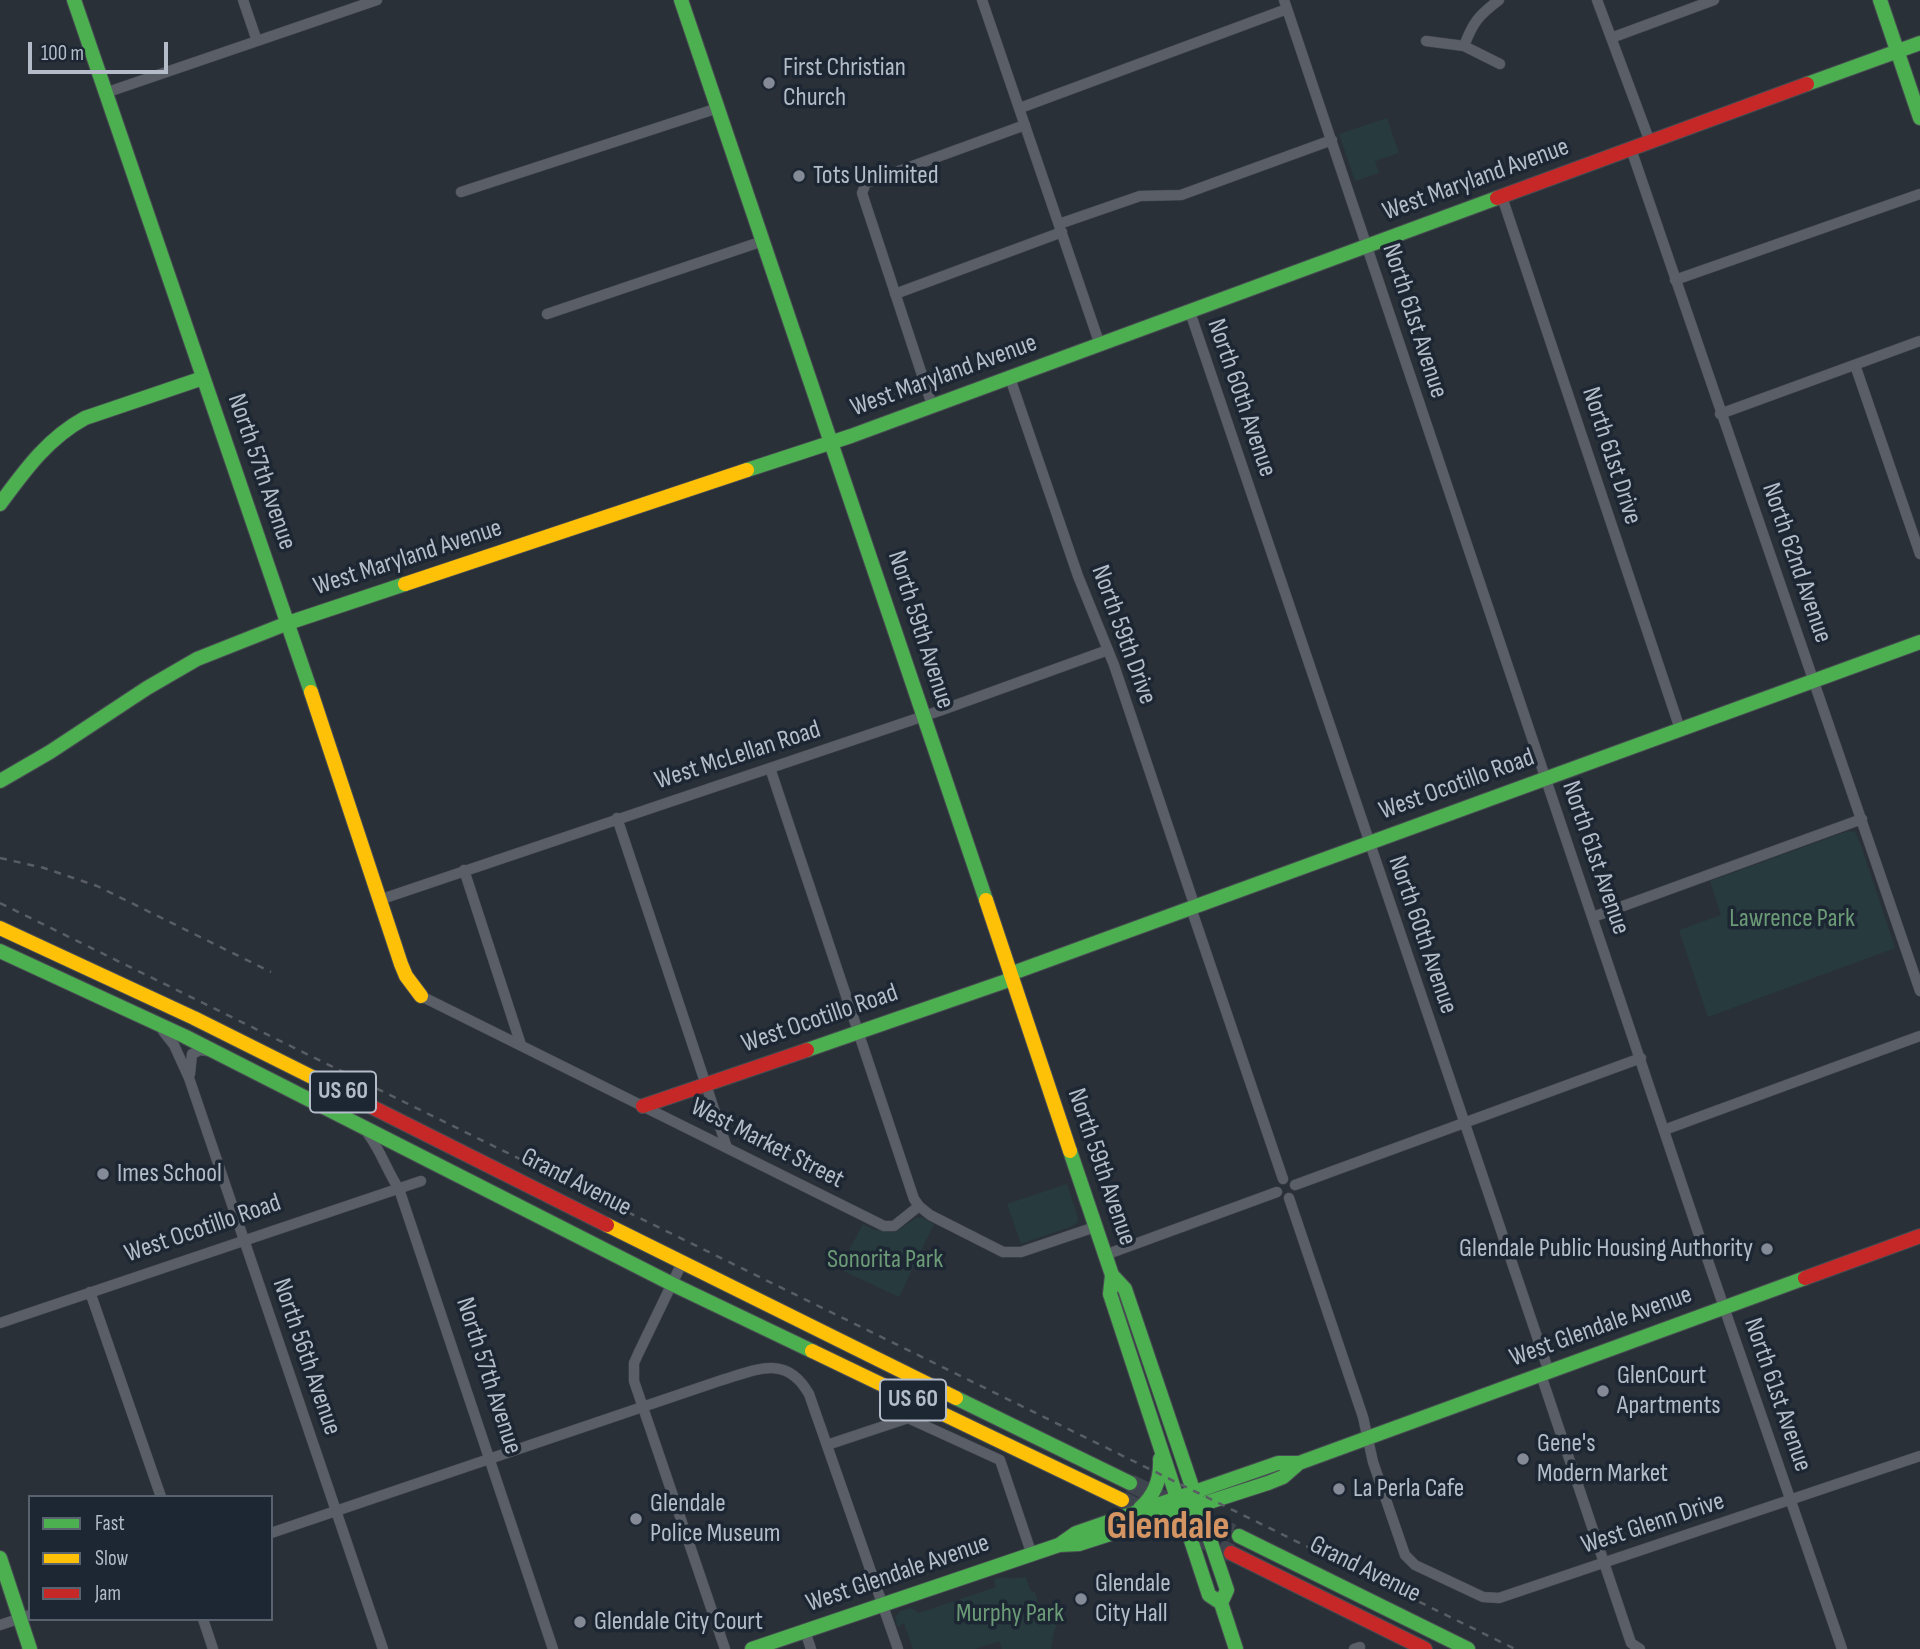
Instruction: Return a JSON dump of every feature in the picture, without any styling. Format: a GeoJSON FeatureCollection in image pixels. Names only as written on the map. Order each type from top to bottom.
{"type":"FeatureCollection","features":[{"type":"Feature","properties":{"kind":"main road","name":"North 57th Avenue"},"geometry":{"type":"LineString","coordinates":[[74,0],[288,624],[379,900],[406,975],[421,996]]}},
{"type":"Feature","properties":{"kind":"main road","name":"North 59th Avenue"},"geometry":{"type":"LineString","coordinates":[[681,0],[1112,1276],[1110,1294],[1209,1595],[1221,1603],[1236,1649]]}},
{"type":"Feature","properties":{"kind":"main road"},"geometry":{"type":"LineString","coordinates":[[1880,0],[1920,118]]}},
{"type":"Feature","properties":{"kind":"main road","name":"West Maryland Avenue"},"geometry":{"type":"LineString","coordinates":[[0,780],[19,771],[198,659],[288,624],[832,442],[1920,43]]}},
{"type":"Feature","properties":{"kind":"main road"},"geometry":{"type":"LineString","coordinates":[[0,504],[48,442],[66,427],[203,378]]}},
{"type":"Feature","properties":{"kind":"main road","name":"West Ocotillo Road"},"geometry":{"type":"LineString","coordinates":[[643,1106],[1011,977],[1920,642]]}},
{"type":"Feature","properties":{"kind":"main road","name":"Grand Avenue"},"geometry":{"type":"LineString","coordinates":[[0,928],[194,1018],[682,1263],[1130,1483]]}},
{"type":"Feature","properties":{"kind":"main road","name":"Grand Avenue"},"geometry":{"type":"LineString","coordinates":[[0,951],[215,1052],[671,1284],[1122,1500]]}},
{"type":"Feature","properties":{"kind":"main road","name":"West Glendale Avenue"},"geometry":{"type":"LineString","coordinates":[[1059,1545],[1079,1544],[1197,1499],[1279,1463],[1299,1463],[1920,1236]]}},
{"type":"Feature","properties":{"kind":"main road","name":"North 59th Avenue"},"geometry":{"type":"LineString","coordinates":[[1112,1276],[1125,1289],[1197,1499],[1227,1590],[1221,1603]]}},
{"type":"Feature","properties":{"kind":"main road"},"geometry":{"type":"LineString","coordinates":[[1133,1514],[1149,1500],[1158,1484],[1161,1466],[1154,1426]]}},
{"type":"Feature","properties":{"kind":"main road","name":"West Glendale Avenue"},"geometry":{"type":"LineString","coordinates":[[752,1649],[1032,1555],[1059,1545],[1076,1533],[1133,1514],[1180,1505]]}},
{"type":"Feature","properties":{"kind":"main road","name":"Grand Avenue"},"geometry":{"type":"LineString","coordinates":[[1239,1536],[1468,1649]]}},
{"type":"Feature","properties":{"kind":"main road","name":"Grand Avenue"},"geometry":{"type":"LineString","coordinates":[[1231,1553],[1425,1649]]}},
{"type":"Feature","properties":{"kind":"main road"},"geometry":{"type":"LineString","coordinates":[[0,1558],[25,1616],[30,1649]]}},
{"type":"Feature","properties":{"kind":"street"},"geometry":{"type":"LineString","coordinates":[[243,0],[257,41]]}},
{"type":"Feature","properties":{"kind":"street"},"geometry":{"type":"LineString","coordinates":[[106,93],[377,0]]}},
{"type":"Feature","properties":{"kind":"street"},"geometry":{"type":"LineString","coordinates":[[982,0],[1100,345]]}},
{"type":"Feature","properties":{"kind":"street"},"geometry":{"type":"LineString","coordinates":[[1464,46],[1476,20],[1500,0]]}},
{"type":"Feature","properties":{"kind":"street"},"geometry":{"type":"LineString","coordinates":[[1597,0],[1650,142]]}},
{"type":"Feature","properties":{"kind":"street"},"geometry":{"type":"LineString","coordinates":[[1611,38],[1714,0]]}},
{"type":"Feature","properties":{"kind":"street"},"geometry":{"type":"LineString","coordinates":[[1020,108],[1286,5]]}},
{"type":"Feature","properties":{"kind":"street","name":"North 61st Avenue"},"geometry":{"type":"LineString","coordinates":[[1286,5],[1368,246],[1373,270],[1842,1649]]}},
{"type":"Feature","properties":{"kind":"street"},"geometry":{"type":"LineString","coordinates":[[1426,41],[1464,46],[1500,64]]}},
{"type":"Feature","properties":{"kind":"street"},"geometry":{"type":"LineString","coordinates":[[461,192],[718,108]]}},
{"type":"Feature","properties":{"kind":"street"},"geometry":{"type":"LineString","coordinates":[[932,405],[862,193],[863,187],[866,183],[1025,125]]}},
{"type":"Feature","properties":{"kind":"street"},"geometry":{"type":"LineString","coordinates":[[895,294],[1140,196],[1181,195],[1332,140]]}},
{"type":"Feature","properties":{"kind":"street","name":"North 62nd Avenue"},"geometry":{"type":"LineString","coordinates":[[1631,149],[1920,992]]}},
{"type":"Feature","properties":{"kind":"street"},"geometry":{"type":"LineString","coordinates":[[1675,280],[1920,194]]}},
{"type":"Feature","properties":{"kind":"street","name":"North 61st Drive"},"geometry":{"type":"LineString","coordinates":[[1502,197],[1680,729]]}},
{"type":"Feature","properties":{"kind":"street"},"geometry":{"type":"LineString","coordinates":[[547,314],[763,241]]}},
{"type":"Feature","properties":{"kind":"street","name":"North 60th Avenue"},"geometry":{"type":"LineString","coordinates":[[1190,312],[1464,1123],[1631,1643],[1640,1649]]}},
{"type":"Feature","properties":{"kind":"street"},"geometry":{"type":"LineString","coordinates":[[1720,414],[1920,341]]}},
{"type":"Feature","properties":{"kind":"street"},"geometry":{"type":"LineString","coordinates":[[1855,365],[1920,554]]}},
{"type":"Feature","properties":{"kind":"street","name":"North 59th Drive"},"geometry":{"type":"LineString","coordinates":[[1010,378],[1078,576],[1108,650],[1283,1179]]}},
{"type":"Feature","properties":{"kind":"street","name":"West McLellan Road"},"geometry":{"type":"LineString","coordinates":[[379,900],[924,716],[1108,650]]}},
{"type":"Feature","properties":{"kind":"street"},"geometry":{"type":"LineString","coordinates":[[770,768],[909,1186],[919,1206],[930,1215],[1003,1252],[1021,1252],[1095,1227]]}},
{"type":"Feature","properties":{"kind":"street"},"geometry":{"type":"LineString","coordinates":[[617,818],[727,1148]]}},
{"type":"Feature","properties":{"kind":"street"},"geometry":{"type":"LineString","coordinates":[[1593,916],[1862,819]]}},
{"type":"Feature","properties":{"kind":"street"},"geometry":{"type":"LineString","coordinates":[[464,870],[521,1045]]}},
{"type":"Feature","properties":{"kind":"street","name":"West Market Street"},"geometry":{"type":"LineString","coordinates":[[421,996],[884,1226],[894,1226],[919,1206]]}},
{"type":"Feature","properties":{"kind":"street","name":"North 56th Avenue"},"geometry":{"type":"LineString","coordinates":[[157,1024],[174,1045],[189,1078],[383,1649]]}},
{"type":"Feature","properties":{"kind":"street"},"geometry":{"type":"LineString","coordinates":[[1664,1130],[1920,1036]]}},
{"type":"Feature","properties":{"kind":"street"},"geometry":{"type":"LineString","coordinates":[[189,1078],[192,1054],[200,1050],[215,1052]]}},
{"type":"Feature","properties":{"kind":"street"},"geometry":{"type":"LineString","coordinates":[[1295,1185],[1641,1058]]}},
{"type":"Feature","properties":{"kind":"street","name":"North 57th Avenue"},"geometry":{"type":"LineString","coordinates":[[362,1126],[380,1150],[399,1189],[553,1649]]}},
{"type":"Feature","properties":{"kind":"street"},"geometry":{"type":"LineString","coordinates":[[1283,1179],[1292,1180],[1295,1185],[1295,1193],[1289,1198],[1283,1198],[1277,1192],[1277,1186],[1283,1179]]}},
{"type":"Feature","properties":{"kind":"street","name":"West Ocotillo Road"},"geometry":{"type":"LineString","coordinates":[[0,1323],[421,1181]]}},
{"type":"Feature","properties":{"kind":"street"},"geometry":{"type":"LineString","coordinates":[[1105,1255],[1277,1192]]}},
{"type":"Feature","properties":{"kind":"street"},"geometry":{"type":"LineString","coordinates":[[1289,1198],[1368,1438]]}},
{"type":"Feature","properties":{"kind":"street"},"geometry":{"type":"LineString","coordinates":[[682,1263],[634,1363],[635,1381],[724,1649]]}},
{"type":"Feature","properties":{"kind":"street"},"geometry":{"type":"LineString","coordinates":[[90,1292],[160,1495]]}},
{"type":"Feature","properties":{"kind":"street"},"geometry":{"type":"LineString","coordinates":[[273,1532],[760,1368],[778,1368],[792,1373],[802,1382],[809,1394],[898,1649]]}},
{"type":"Feature","properties":{"kind":"street"},"geometry":{"type":"LineString","coordinates":[[827,1445],[908,1418],[1000,1460],[1032,1555]]}},
{"type":"Feature","properties":{"kind":"street","name":"West Glenn Drive"},"geometry":{"type":"LineString","coordinates":[[1368,1438],[1373,1462],[1405,1555],[1415,1565],[1490,1598],[1499,1598],[1920,1456]]}},
{"type":"Feature","properties":{"kind":"street"},"geometry":{"type":"LineString","coordinates":[[0,1625],[25,1616]]}},
{"type":"Feature","properties":{"kind":"street"},"geometry":{"type":"LineString","coordinates":[[204,1621],[213,1649]]}},
{"type":"Feature","properties":{"kind":"street"},"geometry":{"type":"LineString","coordinates":[[805,1631],[811,1649]]}},
{"type":"Feature","properties":{"kind":"green space"},"geometry":{"type":"Polygon","coordinates":[[[1387,118],[1399,153],[1375,161],[1379,173],[1355,181],[1339,134],[1387,118]]]}},
{"type":"Feature","properties":{"kind":"green space","name":"Lawrence Park"},"geometry":{"type":"Polygon","coordinates":[[[1848,831],[1855,832],[1860,843],[1895,948],[1708,1017],[1679,930],[1721,915],[1710,881],[1848,831]]]}},
{"type":"Feature","properties":{"kind":"green space","name":"Sonorita Park"},"geometry":{"type":"Polygon","coordinates":[[[1067,1184],[1078,1218],[1077,1223],[1021,1244],[1007,1204],[1067,1184]]]}},
{"type":"Feature","properties":{"kind":"green space","name":"Sonorita Park"},"geometry":{"type":"Polygon","coordinates":[[[916,1218],[934,1224],[899,1297],[839,1269],[863,1224],[874,1230],[895,1232],[916,1218]]]}},
{"type":"Feature","properties":{"kind":"green space","name":"Murphy Park"},"geometry":{"type":"Polygon","coordinates":[[[1026,1577],[1043,1614],[1059,1621],[1051,1649],[1002,1649],[999,1641],[975,1649],[913,1649],[904,1623],[898,1627],[895,1617],[900,1611],[911,1608],[919,1613],[996,1587],[994,1579],[1026,1577]]]}},
{"type":"Feature","properties":{"kind":"tunnel"},"geometry":{"type":"LineString","coordinates":[[1130,1483],[1167,1501]]}},
{"type":"Feature","properties":{"kind":"tunnel"},"geometry":{"type":"LineString","coordinates":[[1122,1500],[1231,1553]]}},
{"type":"Feature","properties":{"kind":"tunnel"},"geometry":{"type":"LineString","coordinates":[[1192,1513],[1239,1536]]}},
{"type":"Feature","properties":{"kind":"railway"},"geometry":{"type":"LineString","coordinates":[[0,858],[44,868],[97,886],[271,972]]}},
{"type":"Feature","properties":{"kind":"railway"},"geometry":{"type":"LineString","coordinates":[[0,903],[1515,1649]]}},
{"type":"Feature","properties":{"kind":"traffic: fast"},"geometry":{"type":"LineString","coordinates":[[74,0],[311,692]]}},
{"type":"Feature","properties":{"kind":"traffic: fast"},"geometry":{"type":"LineString","coordinates":[[681,0],[986,900]]}},
{"type":"Feature","properties":{"kind":"traffic: fast"},"geometry":{"type":"LineString","coordinates":[[1880,0],[1920,118]]}},
{"type":"Feature","properties":{"kind":"traffic: fast"},"geometry":{"type":"LineString","coordinates":[[1807,84],[1920,43]]}},
{"type":"Feature","properties":{"kind":"traffic: fast"},"geometry":{"type":"LineString","coordinates":[[747,470],[851,436],[1497,198]]}},
{"type":"Feature","properties":{"kind":"traffic: fast"},"geometry":{"type":"LineString","coordinates":[[0,504],[48,445],[72,426],[85,418],[203,378]]}},
{"type":"Feature","properties":{"kind":"traffic: fast"},"geometry":{"type":"LineString","coordinates":[[0,781],[197,659],[288,623],[405,584]]}},
{"type":"Feature","properties":{"kind":"traffic: fast"},"geometry":{"type":"LineString","coordinates":[[1010,974],[1920,642]]}},
{"type":"Feature","properties":{"kind":"traffic: fast"},"geometry":{"type":"LineString","coordinates":[[0,951],[184,1036],[672,1284],[812,1351]]}},
{"type":"Feature","properties":{"kind":"traffic: fast"},"geometry":{"type":"LineString","coordinates":[[807,1050],[1012,979]]}},
{"type":"Feature","properties":{"kind":"traffic: fast"},"geometry":{"type":"LineString","coordinates":[[1070,1151],[1112,1275],[1110,1294],[1209,1595],[1221,1603],[1236,1649]]}},
{"type":"Feature","properties":{"kind":"traffic: fast"},"geometry":{"type":"LineString","coordinates":[[1112,1275],[1125,1289],[1227,1590],[1221,1603]]}},
{"type":"Feature","properties":{"kind":"traffic: fast"},"geometry":{"type":"LineString","coordinates":[[1059,1545],[1076,1533],[1278,1463],[1299,1463],[1805,1278]]}},
{"type":"Feature","properties":{"kind":"traffic: fast"},"geometry":{"type":"LineString","coordinates":[[956,1398],[1130,1483]]}},
{"type":"Feature","properties":{"kind":"traffic: fast"},"geometry":{"type":"LineString","coordinates":[[1140,1508],[1150,1498],[1156,1486],[1160,1459]]}},
{"type":"Feature","properties":{"kind":"traffic: fast"},"geometry":{"type":"LineString","coordinates":[[752,1649],[1059,1545],[1079,1544],[1268,1483],[1283,1477],[1299,1463]]}},
{"type":"Feature","properties":{"kind":"traffic: fast"},"geometry":{"type":"LineString","coordinates":[[1239,1536],[1468,1649]]}},
{"type":"Feature","properties":{"kind":"traffic: fast"},"geometry":{"type":"LineString","coordinates":[[0,1558],[30,1649]]}},
{"type":"Feature","properties":{"kind":"traffic: slow"},"geometry":{"type":"LineString","coordinates":[[405,584],[747,470]]}},
{"type":"Feature","properties":{"kind":"traffic: slow"},"geometry":{"type":"LineString","coordinates":[[311,692],[401,964],[406,976],[421,996]]}},
{"type":"Feature","properties":{"kind":"traffic: slow"},"geometry":{"type":"LineString","coordinates":[[986,900],[1070,1151]]}},
{"type":"Feature","properties":{"kind":"traffic: slow"},"geometry":{"type":"LineString","coordinates":[[0,928],[194,1018],[338,1090]]}},
{"type":"Feature","properties":{"kind":"traffic: slow"},"geometry":{"type":"LineString","coordinates":[[607,1225],[956,1398]]}},
{"type":"Feature","properties":{"kind":"traffic: slow"},"geometry":{"type":"LineString","coordinates":[[812,1351],[1122,1500]]}},
{"type":"Feature","properties":{"kind":"traffic: jam"},"geometry":{"type":"LineString","coordinates":[[1497,198],[1807,84]]}},
{"type":"Feature","properties":{"kind":"traffic: jam"},"geometry":{"type":"LineString","coordinates":[[643,1106],[807,1050]]}},
{"type":"Feature","properties":{"kind":"traffic: jam"},"geometry":{"type":"LineString","coordinates":[[338,1090],[607,1225]]}},
{"type":"Feature","properties":{"kind":"traffic: jam"},"geometry":{"type":"LineString","coordinates":[[1805,1278],[1920,1236]]}},
{"type":"Feature","properties":{"kind":"traffic: jam"},"geometry":{"type":"LineString","coordinates":[[1231,1553],[1425,1649]]}},
{"type":"Feature","properties":{"kind":"place","name":"First Christian Church"},"geometry":{"type":"Point","coordinates":[769,83]}},
{"type":"Feature","properties":{"kind":"place","name":"Tots Unlimited"},"geometry":{"type":"Point","coordinates":[799,176]}},
{"type":"Feature","properties":{"kind":"place","name":"Imes School"},"geometry":{"type":"Point","coordinates":[103,1174]}},
{"type":"Feature","properties":{"kind":"place","name":"Glendale Public Housing Authority"},"geometry":{"type":"Point","coordinates":[1767,1249]}},
{"type":"Feature","properties":{"kind":"place","name":"GlenCourt Apartments"},"geometry":{"type":"Point","coordinates":[1603,1391]}},
{"type":"Feature","properties":{"kind":"place","name":"Gene's Modern Market"},"geometry":{"type":"Point","coordinates":[1523,1459]}},
{"type":"Feature","properties":{"kind":"place","name":"La Perla Cafe"},"geometry":{"type":"Point","coordinates":[1339,1489]}},
{"type":"Feature","properties":{"kind":"place","name":"Glendale Police Museum"},"geometry":{"type":"Point","coordinates":[636,1519]}},
{"type":"Feature","properties":{"kind":"place","name":"Glendale City Hall"},"geometry":{"type":"Point","coordinates":[1081,1599]}},
{"type":"Feature","properties":{"kind":"place","name":"Glendale City Court"},"geometry":{"type":"Point","coordinates":[580,1622]}},
{"type":"Feature","properties":{"kind":"district","name":"Glendale"},"geometry":{"type":"Point","coordinates":[1168,1528]}}]}
